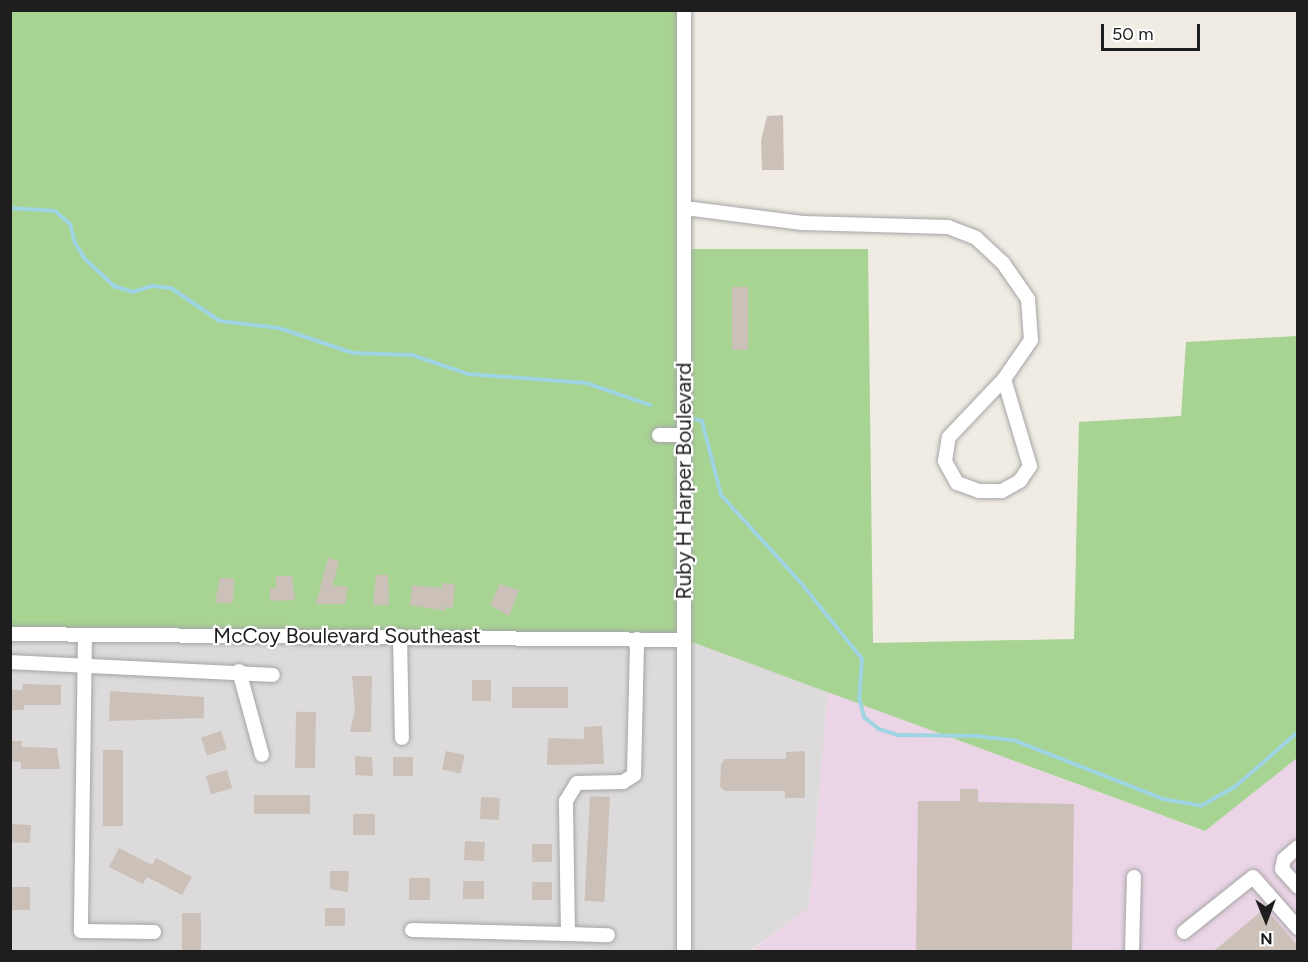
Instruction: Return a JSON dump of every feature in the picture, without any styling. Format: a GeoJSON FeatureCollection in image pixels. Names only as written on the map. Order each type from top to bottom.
{"type":"FeatureCollection","features":[{"type":"Feature","properties":{"kind":"street","name":"Ruby H Harper Boulevard"},"geometry":{"type":"LineString","coordinates":[[684,10],[684,951]]}},
{"type":"Feature","properties":{"kind":"street"},"geometry":{"type":"LineString","coordinates":[[684,211],[693,209],[802,223],[948,227],[976,238],[1003,263],[1028,299],[1031,340],[1004,379],[949,437],[945,461],[957,483],[979,491],[1002,491],[1020,481],[1030,466],[1027,444],[1004,379]]}},
{"type":"Feature","properties":{"kind":"street"},"geometry":{"type":"LineString","coordinates":[[659,435],[684,435]]}},
{"type":"Feature","properties":{"kind":"street","name":"McCoy Boulevard Southeast"},"geometry":{"type":"LineString","coordinates":[[10,634],[684,640]]}},
{"type":"Feature","properties":{"kind":"street"},"geometry":{"type":"LineString","coordinates":[[85,635],[81,931],[154,932]]}},
{"type":"Feature","properties":{"kind":"street"},"geometry":{"type":"LineString","coordinates":[[400,636],[402,738]]}},
{"type":"Feature","properties":{"kind":"street"},"geometry":{"type":"LineString","coordinates":[[568,934],[566,801],[577,783],[623,782],[634,775],[637,639]]}},
{"type":"Feature","properties":{"kind":"street"},"geometry":{"type":"LineString","coordinates":[[10,662],[239,671],[273,675]]}},
{"type":"Feature","properties":{"kind":"street"},"geometry":{"type":"LineString","coordinates":[[239,671],[262,755]]}},
{"type":"Feature","properties":{"kind":"street"},"geometry":{"type":"LineString","coordinates":[[1298,847],[1284,859],[1282,869],[1298,887]]}},
{"type":"Feature","properties":{"kind":"street"},"geometry":{"type":"LineString","coordinates":[[1132,951],[1134,877]]}},
{"type":"Feature","properties":{"kind":"street"},"geometry":{"type":"LineString","coordinates":[[1184,932],[1253,878],[1298,928]]}},
{"type":"Feature","properties":{"kind":"street"},"geometry":{"type":"LineString","coordinates":[[412,930],[608,935]]}},
{"type":"Feature","properties":{"kind":"shaded area"},"geometry":{"type":"Polygon","coordinates":[[[11,630],[689,641],[828,692],[809,908],[750,951],[11,952],[11,630]]]}},
{"type":"Feature","properties":{"kind":"shaded area"},"geometry":{"type":"Polygon","coordinates":[[[828,692],[1204,831],[1297,758],[1297,951],[750,952],[809,908],[828,692]]]}},
{"type":"Feature","properties":{"kind":"green space"},"geometry":{"type":"Polygon","coordinates":[[[11,11],[689,11],[682,249],[868,249],[873,643],[1074,639],[1079,422],[1181,416],[1186,342],[1297,336],[1297,758],[1205,831],[689,641],[11,630],[11,11]]]}},
{"type":"Feature","properties":{"kind":"building"},"geometry":{"type":"Polygon","coordinates":[[[783,115],[784,170],[762,170],[761,141],[767,116],[783,115]]]}},
{"type":"Feature","properties":{"kind":"building"},"geometry":{"type":"Polygon","coordinates":[[[732,287],[748,287],[748,350],[732,350],[732,287]]]}},
{"type":"Feature","properties":{"kind":"building"},"geometry":{"type":"Polygon","coordinates":[[[328,558],[339,561],[333,585],[348,587],[345,604],[316,604],[328,558]]]}},
{"type":"Feature","properties":{"kind":"building"},"geometry":{"type":"Polygon","coordinates":[[[376,575],[388,575],[389,605],[373,605],[376,575]]]}},
{"type":"Feature","properties":{"kind":"building"},"geometry":{"type":"Polygon","coordinates":[[[276,576],[292,576],[295,600],[270,601],[270,588],[276,588],[276,576]]]}},
{"type":"Feature","properties":{"kind":"building"},"geometry":{"type":"Polygon","coordinates":[[[220,578],[234,578],[233,602],[228,604],[215,602],[220,578]]]}},
{"type":"Feature","properties":{"kind":"building"},"geometry":{"type":"Polygon","coordinates":[[[442,583],[455,584],[453,608],[445,607],[445,611],[410,605],[412,585],[442,588],[442,583]]]}},
{"type":"Feature","properties":{"kind":"building"},"geometry":{"type":"Polygon","coordinates":[[[500,584],[519,590],[509,616],[490,605],[500,584]]]}},
{"type":"Feature","properties":{"kind":"building"},"geometry":{"type":"Polygon","coordinates":[[[352,676],[372,676],[371,732],[350,732],[355,710],[352,676]]]}},
{"type":"Feature","properties":{"kind":"building"},"geometry":{"type":"Polygon","coordinates":[[[472,680],[491,680],[491,701],[472,701],[472,680]]]}},
{"type":"Feature","properties":{"kind":"building"},"geometry":{"type":"Polygon","coordinates":[[[23,684],[61,685],[61,705],[24,705],[24,710],[10,710],[10,690],[22,690],[23,684]]]}},
{"type":"Feature","properties":{"kind":"building"},"geometry":{"type":"Polygon","coordinates":[[[512,687],[568,687],[568,708],[512,708],[512,687]]]}},
{"type":"Feature","properties":{"kind":"building"},"geometry":{"type":"Polygon","coordinates":[[[110,691],[204,697],[204,718],[109,721],[110,691]]]}},
{"type":"Feature","properties":{"kind":"building"},"geometry":{"type":"Polygon","coordinates":[[[296,712],[316,712],[315,768],[295,768],[296,712]]]}},
{"type":"Feature","properties":{"kind":"building"},"geometry":{"type":"Polygon","coordinates":[[[602,726],[604,764],[547,765],[548,738],[584,739],[584,727],[602,726]]]}},
{"type":"Feature","properties":{"kind":"building"},"geometry":{"type":"Polygon","coordinates":[[[221,731],[227,749],[207,756],[201,737],[221,731]]]}},
{"type":"Feature","properties":{"kind":"building"},"geometry":{"type":"Polygon","coordinates":[[[10,741],[22,741],[22,747],[57,748],[60,769],[21,769],[21,762],[10,762],[10,741]]]}},
{"type":"Feature","properties":{"kind":"building"},"geometry":{"type":"Polygon","coordinates":[[[103,750],[123,750],[123,826],[103,826],[103,750]]]}},
{"type":"Feature","properties":{"kind":"building"},"geometry":{"type":"Polygon","coordinates":[[[446,751],[465,755],[461,774],[442,770],[446,751]]]}},
{"type":"Feature","properties":{"kind":"building"},"geometry":{"type":"Polygon","coordinates":[[[805,751],[805,798],[785,798],[785,791],[725,791],[720,787],[721,764],[725,759],[786,759],[786,752],[805,751]]]}},
{"type":"Feature","properties":{"kind":"building"},"geometry":{"type":"Polygon","coordinates":[[[355,756],[372,757],[373,776],[355,775],[355,756]]]}},
{"type":"Feature","properties":{"kind":"building"},"geometry":{"type":"Polygon","coordinates":[[[393,757],[413,757],[413,776],[393,776],[393,757]]]}},
{"type":"Feature","properties":{"kind":"building"},"geometry":{"type":"Polygon","coordinates":[[[227,770],[232,788],[211,794],[206,776],[227,770]]]}},
{"type":"Feature","properties":{"kind":"building"},"geometry":{"type":"Polygon","coordinates":[[[960,789],[978,789],[978,802],[1074,804],[1072,951],[916,951],[918,801],[960,801],[960,789]]]}},
{"type":"Feature","properties":{"kind":"building"},"geometry":{"type":"Polygon","coordinates":[[[254,795],[310,795],[310,814],[254,814],[254,795]]]}},
{"type":"Feature","properties":{"kind":"building"},"geometry":{"type":"Polygon","coordinates":[[[590,796],[610,797],[604,902],[585,901],[590,796]]]}},
{"type":"Feature","properties":{"kind":"building"},"geometry":{"type":"Polygon","coordinates":[[[481,797],[500,798],[499,820],[480,819],[481,797]]]}},
{"type":"Feature","properties":{"kind":"building"},"geometry":{"type":"Polygon","coordinates":[[[353,814],[375,814],[375,835],[353,835],[353,814]]]}},
{"type":"Feature","properties":{"kind":"building"},"geometry":{"type":"Polygon","coordinates":[[[10,824],[31,825],[30,843],[10,842],[10,824]]]}},
{"type":"Feature","properties":{"kind":"building"},"geometry":{"type":"Polygon","coordinates":[[[465,841],[485,842],[484,861],[464,860],[465,841]]]}},
{"type":"Feature","properties":{"kind":"building"},"geometry":{"type":"Polygon","coordinates":[[[532,844],[552,844],[552,862],[532,862],[532,844]]]}},
{"type":"Feature","properties":{"kind":"building"},"geometry":{"type":"Polygon","coordinates":[[[119,848],[152,865],[156,858],[192,877],[182,895],[147,877],[143,884],[109,867],[119,848]]]}},
{"type":"Feature","properties":{"kind":"building"},"geometry":{"type":"Polygon","coordinates":[[[330,871],[349,871],[348,892],[330,889],[330,871]]]}},
{"type":"Feature","properties":{"kind":"building"},"geometry":{"type":"Polygon","coordinates":[[[409,878],[430,878],[430,900],[409,900],[409,878]]]}},
{"type":"Feature","properties":{"kind":"building"},"geometry":{"type":"Polygon","coordinates":[[[463,881],[484,881],[484,899],[463,899],[463,881]]]}},
{"type":"Feature","properties":{"kind":"building"},"geometry":{"type":"Polygon","coordinates":[[[532,882],[552,882],[552,900],[532,900],[532,882]]]}},
{"type":"Feature","properties":{"kind":"building"},"geometry":{"type":"Polygon","coordinates":[[[10,887],[30,887],[30,910],[10,910],[10,887]]]}},
{"type":"Feature","properties":{"kind":"building"},"geometry":{"type":"Polygon","coordinates":[[[325,908],[345,908],[345,926],[325,926],[325,908]]]}},
{"type":"Feature","properties":{"kind":"building"},"geometry":{"type":"Polygon","coordinates":[[[1265,908],[1298,946],[1298,951],[1214,951],[1265,908]]]}},
{"type":"Feature","properties":{"kind":"building"},"geometry":{"type":"Polygon","coordinates":[[[182,913],[201,913],[201,951],[182,951],[182,913]]]}},
{"type":"Feature","properties":{"kind":"waterway"},"geometry":{"type":"LineString","coordinates":[[10,208],[55,211],[70,224],[75,243],[85,259],[114,286],[133,292],[152,286],[171,288],[220,321],[279,328],[353,353],[412,355],[468,374],[586,383],[650,405]]}},
{"type":"Feature","properties":{"kind":"waterway"},"geometry":{"type":"LineString","coordinates":[[695,419],[702,421],[721,495],[801,583],[862,659],[859,698],[864,717],[879,729],[898,735],[977,736],[1016,741],[1163,799],[1201,806],[1236,786],[1298,732]]}}]}
